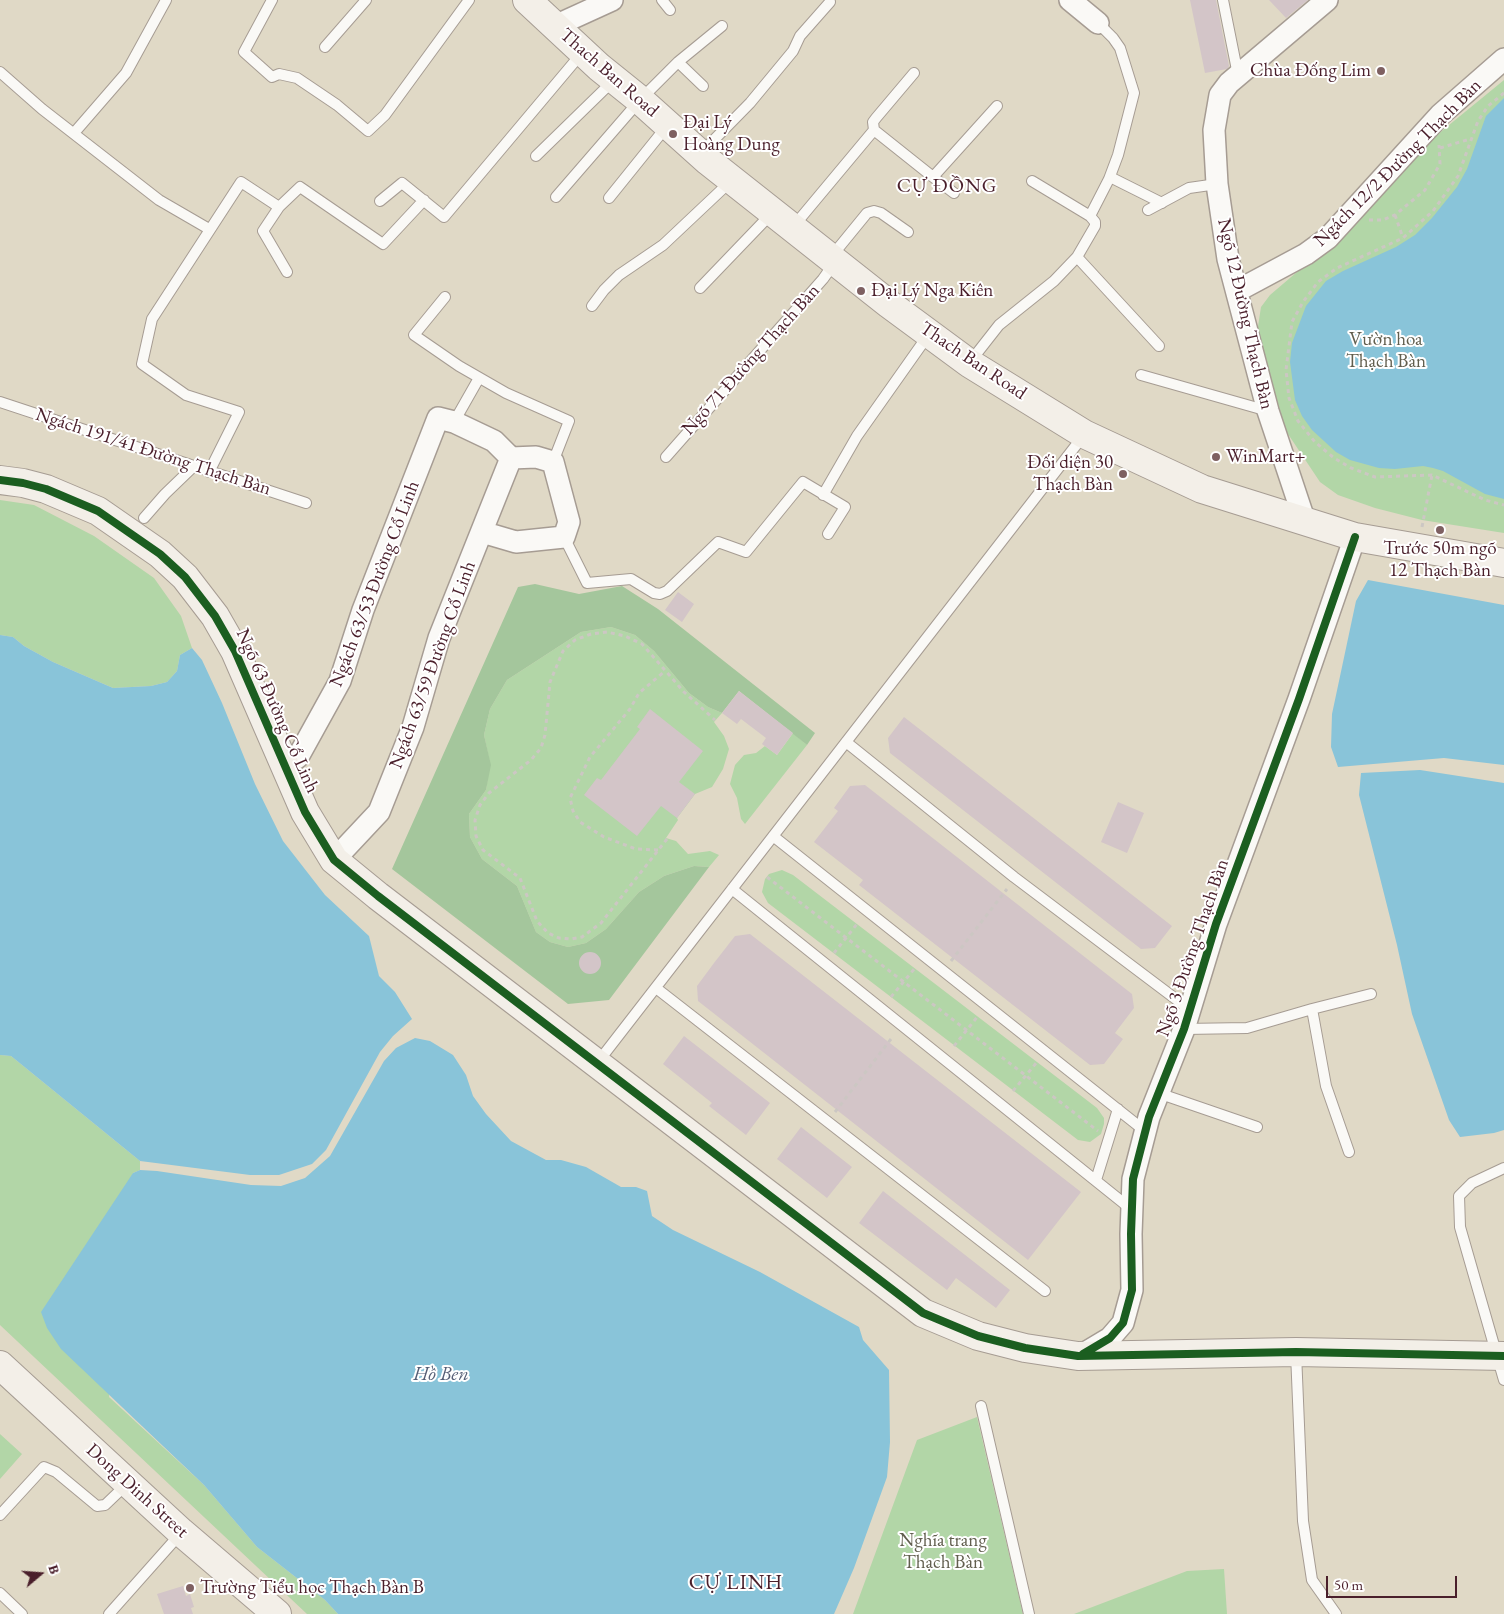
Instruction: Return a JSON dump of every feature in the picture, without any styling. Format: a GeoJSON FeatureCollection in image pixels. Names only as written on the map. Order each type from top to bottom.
{"type":"FeatureCollection","features":[{"type":"Feature","properties":{"kind":"street","name":"Thach Ban Road"},"geometry":{"type":"LineString","coordinates":[[527,0],[582,52],[640,100],[700,154],[833,260],[969,363],[1084,434],[1202,489],[1305,522],[1355,537],[1418,550],[1504,563]]}},
{"type":"Feature","properties":{"kind":"street"},"geometry":{"type":"LineString","coordinates":[[555,26],[612,0]]}},
{"type":"Feature","properties":{"kind":"street"},"geometry":{"type":"LineString","coordinates":[[1070,0],[1098,23]]}},
{"type":"Feature","properties":{"kind":"street","name":"Ngõ 12 Đường Thạch Bàn"},"geometry":{"type":"LineString","coordinates":[[1305,522],[1268,411],[1228,259],[1214,149],[1216,110],[1220,94],[1238,75],[1327,0]]}},
{"type":"Feature","properties":{"kind":"street","name":"Ngách 12/2 Đường Thạch Bàn"},"geometry":{"type":"LineString","coordinates":[[1236,291],[1306,254],[1328,238],[1428,127],[1504,59]]}},
{"type":"Feature","properties":{"kind":"street"},"geometry":{"type":"LineString","coordinates":[[446,420],[494,441],[511,458],[536,457],[553,462],[569,522],[564,538],[516,542],[482,532]]}},
{"type":"Feature","properties":{"kind":"street","name":"Ngách 63/53 Đường Cổ Linh"},"geometry":{"type":"LineString","coordinates":[[291,762],[340,681],[363,610],[446,420]]}},
{"type":"Feature","properties":{"kind":"street","name":"Ngách 63/59 Đường Cổ Linh"},"geometry":{"type":"LineString","coordinates":[[341,853],[379,812],[413,727],[439,638],[511,458]]}},
{"type":"Feature","properties":{"kind":"street","name":"Ngõ 63 Đường Cổ Linh"},"geometry":{"type":"LineString","coordinates":[[0,462],[47,471],[115,500],[140,527],[160,554],[185,577],[203,599],[230,625],[256,676],[291,762],[314,829],[341,853],[361,883],[922,1313],[978,1336],[1025,1348],[1078,1356],[1296,1352],[1502,1364]]}},
{"type":"Feature","properties":{"kind":"street","name":"Ngõ 63 Đường Cổ Linh"},"geometry":{"type":"LineString","coordinates":[[0,480],[24,483],[64,495],[98,511],[140,527]]}},
{"type":"Feature","properties":{"kind":"street","name":"Ngõ 3 Đường Thạch Bàn"},"geometry":{"type":"LineString","coordinates":[[1078,1356],[1110,1338],[1123,1323],[1132,1290],[1133,1179],[1145,1131],[1186,1019],[1216,924],[1299,699],[1355,537]]}},
{"type":"Feature","properties":{"kind":"street","name":"Dong Dinh Street"},"geometry":{"type":"LineString","coordinates":[[0,1365],[181,1532],[277,1614]]}},
{"type":"Feature","properties":{"kind":"lane"},"geometry":{"type":"LineString","coordinates":[[74,133],[126,73],[166,0]]}},
{"type":"Feature","properties":{"kind":"lane"},"geometry":{"type":"LineString","coordinates":[[272,0],[244,52],[272,77],[279,74],[297,78],[336,105],[368,131],[385,115],[469,0]]}},
{"type":"Feature","properties":{"kind":"lane"},"geometry":{"type":"LineString","coordinates":[[325,47],[366,0]]}},
{"type":"Feature","properties":{"kind":"lane"},"geometry":{"type":"LineString","coordinates":[[662,0],[670,10]]}},
{"type":"Feature","properties":{"kind":"lane"},"geometry":{"type":"LineString","coordinates":[[1222,0],[1238,75]]}},
{"type":"Feature","properties":{"kind":"lane"},"geometry":{"type":"LineString","coordinates":[[700,154],[750,103],[793,50],[800,36],[830,2]]}},
{"type":"Feature","properties":{"kind":"lane"},"geometry":{"type":"LineString","coordinates":[[1090,216],[1110,177],[1130,114],[1134,94],[1120,48],[1114,38],[1098,23]]}},
{"type":"Feature","properties":{"kind":"lane"},"geometry":{"type":"LineString","coordinates":[[556,197],[640,100],[678,62],[722,26]]}},
{"type":"Feature","properties":{"kind":"lane"},"geometry":{"type":"LineString","coordinates":[[380,201],[402,183],[444,217],[582,52]]}},
{"type":"Feature","properties":{"kind":"lane"},"geometry":{"type":"LineString","coordinates":[[678,62],[703,86]]}},
{"type":"Feature","properties":{"kind":"lane"},"geometry":{"type":"LineString","coordinates":[[0,72],[42,110],[159,200],[209,229]]}},
{"type":"Feature","properties":{"kind":"lane"},"geometry":{"type":"LineString","coordinates":[[914,74],[873,122],[874,130],[954,192]]}},
{"type":"Feature","properties":{"kind":"lane"},"geometry":{"type":"LineString","coordinates":[[536,156],[615,80]]}},
{"type":"Feature","properties":{"kind":"lane"},"geometry":{"type":"LineString","coordinates":[[933,176],[997,106]]}},
{"type":"Feature","properties":{"kind":"lane"},"geometry":{"type":"LineString","coordinates":[[609,198],[668,125]]}},
{"type":"Feature","properties":{"kind":"lane"},"geometry":{"type":"LineString","coordinates":[[700,288],[783,220],[874,130]]}},
{"type":"Feature","properties":{"kind":"lane"},"geometry":{"type":"LineString","coordinates":[[1110,177],[1162,203]]}},
{"type":"Feature","properties":{"kind":"lane"},"geometry":{"type":"LineString","coordinates":[[592,306],[619,275],[663,246],[732,180]]}},
{"type":"Feature","properties":{"kind":"lane"},"geometry":{"type":"LineString","coordinates":[[969,363],[999,325],[1054,281],[1077,257],[1095,226],[1095,222],[1090,216],[1032,181]]}},
{"type":"Feature","properties":{"kind":"lane"},"geometry":{"type":"LineString","coordinates":[[209,472],[239,412],[186,395],[142,364],[152,319],[241,182],[279,207]]}},
{"type":"Feature","properties":{"kind":"lane"},"geometry":{"type":"LineString","coordinates":[[1148,210],[1194,186],[1217,184]]}},
{"type":"Feature","properties":{"kind":"lane"},"geometry":{"type":"LineString","coordinates":[[287,272],[263,230],[279,207],[300,187],[383,244],[424,200]]}},
{"type":"Feature","properties":{"kind":"lane","name":"Ngõ 71 Đường Thạch Bàn"},"geometry":{"type":"LineString","coordinates":[[666,457],[823,279],[833,260],[867,213],[874,211],[881,213],[908,232]]}},
{"type":"Feature","properties":{"kind":"lane"},"geometry":{"type":"LineString","coordinates":[[1077,257],[1159,346]]}},
{"type":"Feature","properties":{"kind":"lane"},"geometry":{"type":"LineString","coordinates":[[445,297],[414,335],[479,378],[506,393],[569,421],[553,462]]}},
{"type":"Feature","properties":{"kind":"lane"},"geometry":{"type":"LineString","coordinates":[[824,495],[857,436],[929,333]]}},
{"type":"Feature","properties":{"kind":"lane"},"geometry":{"type":"LineString","coordinates":[[1141,376],[1268,411]]}},
{"type":"Feature","properties":{"kind":"lane"},"geometry":{"type":"LineString","coordinates":[[446,420],[479,378]]}},
{"type":"Feature","properties":{"kind":"lane","name":"Ngách 191/41 Đường Thạch Bàn"},"geometry":{"type":"LineString","coordinates":[[0,402],[306,503]]}},
{"type":"Feature","properties":{"kind":"lane"},"geometry":{"type":"LineString","coordinates":[[597,1064],[1084,434]]}},
{"type":"Feature","properties":{"kind":"lane"},"geometry":{"type":"LineString","coordinates":[[140,527],[165,494],[193,467]]}},
{"type":"Feature","properties":{"kind":"lane"},"geometry":{"type":"LineString","coordinates":[[564,538],[587,583],[631,579],[654,593],[660,594],[667,591],[718,542],[746,552],[803,482],[845,507],[828,534]]}},
{"type":"Feature","properties":{"kind":"lane"},"geometry":{"type":"LineString","coordinates":[[846,742],[1014,876],[1186,1019],[1247,1028],[1371,994]]}},
{"type":"Feature","properties":{"kind":"lane"},"geometry":{"type":"LineString","coordinates":[[773,836],[1145,1131]]}},
{"type":"Feature","properties":{"kind":"lane"},"geometry":{"type":"LineString","coordinates":[[732,889],[1132,1209]]}},
{"type":"Feature","properties":{"kind":"lane"},"geometry":{"type":"LineString","coordinates":[[656,988],[1045,1291]]}},
{"type":"Feature","properties":{"kind":"lane"},"geometry":{"type":"LineString","coordinates":[[1312,1009],[1326,1086],[1349,1152]]}},
{"type":"Feature","properties":{"kind":"lane"},"geometry":{"type":"LineString","coordinates":[[1158,1093],[1257,1127]]}},
{"type":"Feature","properties":{"kind":"lane"},"geometry":{"type":"LineString","coordinates":[[1096,1180],[1118,1109]]}},
{"type":"Feature","properties":{"kind":"lane"},"geometry":{"type":"LineString","coordinates":[[1502,1364],[1460,1227],[1459,1196],[1472,1184],[1504,1168]]}},
{"type":"Feature","properties":{"kind":"lane"},"geometry":{"type":"LineString","coordinates":[[1296,1352],[1303,1521],[1312,1580],[1336,1614]]}},
{"type":"Feature","properties":{"kind":"lane"},"geometry":{"type":"LineString","coordinates":[[981,1406],[1029,1614]]}},
{"type":"Feature","properties":{"kind":"lane"},"geometry":{"type":"LineString","coordinates":[[0,1515],[44,1467],[56,1472],[97,1506],[105,1505],[128,1483]]}},
{"type":"Feature","properties":{"kind":"lane"},"geometry":{"type":"LineString","coordinates":[[109,1614],[181,1532]]}},
{"type":"Feature","properties":{"kind":"lane"},"geometry":{"type":"LineString","coordinates":[[0,1594],[22,1614]]}},
{"type":"Feature","properties":{"kind":"path"},"geometry":{"type":"LineString","coordinates":[[1504,93],[1488,106],[1470,139],[1458,176],[1433,211],[1403,238],[1337,268],[1318,282],[1303,302],[1292,322],[1286,370],[1290,398],[1298,421],[1315,442],[1334,458],[1351,468],[1375,477],[1432,475],[1485,500],[1504,505]]}},
{"type":"Feature","properties":{"kind":"path"},"geometry":{"type":"LineString","coordinates":[[1352,213],[1370,220],[1383,220],[1395,215],[1425,190],[1436,174],[1440,164],[1440,148],[1428,127]]}},
{"type":"Feature","properties":{"kind":"path"},"geometry":{"type":"LineString","coordinates":[[1440,148],[1470,139]]}},
{"type":"Feature","properties":{"kind":"path"},"geometry":{"type":"LineString","coordinates":[[1395,215],[1403,238]]}},
{"type":"Feature","properties":{"kind":"path"},"geometry":{"type":"LineString","coordinates":[[1418,550],[1432,475]]}},
{"type":"Feature","properties":{"kind":"path"},"geometry":{"type":"LineString","coordinates":[[667,839],[608,915],[593,931],[571,939],[559,938],[548,933],[537,921],[520,878],[483,850],[476,836],[475,820],[480,805],[489,793],[531,760],[541,748],[545,735],[550,682],[564,651],[575,640],[591,634],[607,632],[625,636],[642,644],[684,692],[715,720]]}},
{"type":"Feature","properties":{"kind":"path"},"geometry":{"type":"LineString","coordinates":[[659,850],[636,849],[604,836],[576,817],[570,798],[590,757],[630,710],[639,694],[665,670]]}},
{"type":"Feature","properties":{"kind":"path"},"geometry":{"type":"LineString","coordinates":[[767,878],[1109,1140]]}},
{"type":"Feature","properties":{"kind":"path"},"geometry":{"type":"LineString","coordinates":[[950,962],[1009,886]]}},
{"type":"Feature","properties":{"kind":"path"},"geometry":{"type":"LineString","coordinates":[[834,954],[857,924]]}},
{"type":"Feature","properties":{"kind":"path"},"geometry":{"type":"LineString","coordinates":[[891,997],[915,968]]}},
{"type":"Feature","properties":{"kind":"path"},"geometry":{"type":"LineString","coordinates":[[954,1046],[978,1016]]}},
{"type":"Feature","properties":{"kind":"path"},"geometry":{"type":"LineString","coordinates":[[834,1113],[891,1039]]}},
{"type":"Feature","properties":{"kind":"path"},"geometry":{"type":"LineString","coordinates":[[1013,1091],[1037,1062]]}},
{"type":"Feature","properties":{"kind":"green space","name":"Vườn hoa Thạch Bàn"},"geometry":{"type":"Polygon","coordinates":[[[1504,80],[1504,533],[1422,520],[1375,508],[1338,495],[1320,482],[1286,431],[1257,333],[1261,307],[1270,295],[1351,226],[1432,139],[1504,80]]]}},
{"type":"Feature","properties":{"kind":"green space"},"geometry":{"type":"Polygon","coordinates":[[[0,500],[34,505],[94,536],[154,578],[181,616],[192,648],[180,655],[177,671],[167,682],[151,686],[113,688],[53,662],[24,646],[13,637],[0,635],[0,500]]]}},
{"type":"Feature","properties":{"kind":"green space"},"geometry":{"type":"Polygon","coordinates":[[[535,584],[579,594],[622,586],[658,609],[815,733],[807,745],[739,691],[722,713],[708,707],[689,693],[654,651],[635,635],[611,627],[581,632],[507,680],[490,709],[484,735],[491,765],[486,790],[469,814],[470,837],[482,859],[517,886],[536,932],[550,942],[568,947],[586,943],[606,929],[639,892],[664,876],[694,866],[709,867],[609,1000],[568,1004],[392,869],[518,587],[535,584]]]}},
{"type":"Feature","properties":{"kind":"green space"},"geometry":{"type":"Polygon","coordinates":[[[611,627],[635,635],[654,651],[689,693],[708,707],[722,713],[714,722],[724,736],[729,749],[723,769],[712,787],[695,794],[677,818],[678,820],[666,838],[676,841],[688,854],[710,851],[719,855],[709,867],[694,866],[664,876],[639,892],[606,929],[586,943],[568,947],[550,942],[536,932],[517,886],[482,859],[470,837],[469,814],[486,790],[490,763],[484,735],[490,709],[507,680],[581,632],[611,627]]]}},
{"type":"Feature","properties":{"kind":"green space"},"geometry":{"type":"Polygon","coordinates":[[[793,733],[807,745],[745,824],[741,819],[737,798],[730,784],[735,765],[744,755],[756,753],[765,746],[777,755],[793,733]]]}},
{"type":"Feature","properties":{"kind":"green space"},"geometry":{"type":"Polygon","coordinates":[[[782,870],[793,875],[1097,1108],[1104,1118],[1101,1134],[1090,1142],[1078,1140],[768,903],[762,892],[765,879],[769,874],[782,870]]]}},
{"type":"Feature","properties":{"kind":"green space"},"geometry":{"type":"Polygon","coordinates":[[[0,1055],[11,1056],[140,1161],[140,1170],[133,1173],[109,1397],[204,1485],[257,1547],[325,1600],[338,1614],[307,1614],[0,1325],[0,1055]]]}},
{"type":"Feature","properties":{"kind":"green space","name":"Nghĩa trang Thạch Bàn"},"geometry":{"type":"Polygon","coordinates":[[[977,1417],[1023,1614],[853,1614],[917,1440],[977,1417]]]}},
{"type":"Feature","properties":{"kind":"green space"},"geometry":{"type":"Polygon","coordinates":[[[0,1434],[22,1454],[0,1479],[0,1434]]]}},
{"type":"Feature","properties":{"kind":"green space"},"geometry":{"type":"Polygon","coordinates":[[[1224,1569],[1227,1614],[1074,1614],[1187,1571],[1224,1569]]]}},
{"type":"Feature","properties":{"kind":"water","name":"Vườn hoa Thạch Bàn"},"geometry":{"type":"Polygon","coordinates":[[[1504,98],[1504,499],[1485,494],[1443,471],[1433,468],[1423,466],[1395,469],[1379,468],[1350,460],[1336,452],[1312,430],[1302,416],[1295,400],[1290,362],[1292,343],[1306,306],[1326,281],[1343,271],[1396,247],[1415,235],[1432,218],[1457,187],[1467,169],[1486,116],[1504,98]]]}},
{"type":"Feature","properties":{"kind":"water"},"geometry":{"type":"Polygon","coordinates":[[[1368,580],[1504,605],[1504,765],[1444,758],[1338,767],[1331,747],[1332,714],[1356,601],[1368,580]]]}},
{"type":"Feature","properties":{"kind":"water"},"geometry":{"type":"Polygon","coordinates":[[[0,635],[13,637],[24,646],[53,662],[113,688],[151,686],[167,682],[177,671],[180,655],[192,648],[202,660],[255,784],[283,841],[325,895],[369,936],[379,976],[395,992],[412,1019],[393,1036],[380,1052],[326,1150],[312,1164],[279,1175],[250,1175],[140,1161],[11,1056],[0,1055],[0,635]]]}},
{"type":"Feature","properties":{"kind":"water"},"geometry":{"type":"Polygon","coordinates":[[[1420,770],[1504,783],[1504,1130],[1494,1133],[1460,1137],[1449,1120],[1412,1014],[1397,945],[1359,795],[1361,773],[1420,770]]]}},
{"type":"Feature","properties":{"kind":"water","name":"Hồ Ben"},"geometry":{"type":"Polygon","coordinates":[[[415,1038],[430,1041],[453,1055],[466,1075],[473,1096],[486,1114],[511,1141],[546,1160],[561,1160],[586,1167],[621,1187],[636,1187],[647,1191],[652,1216],[673,1230],[760,1272],[859,1327],[863,1340],[889,1370],[890,1442],[887,1477],[854,1568],[834,1614],[338,1614],[325,1600],[257,1547],[204,1485],[61,1349],[47,1328],[41,1312],[133,1173],[140,1170],[157,1171],[251,1185],[281,1186],[305,1178],[330,1156],[384,1061],[396,1048],[415,1038]]]}},
{"type":"Feature","properties":{"kind":"building"},"geometry":{"type":"Polygon","coordinates":[[[1190,0],[1216,0],[1229,66],[1227,69],[1205,73],[1190,0]]]}},
{"type":"Feature","properties":{"kind":"building"},"geometry":{"type":"Polygon","coordinates":[[[1269,0],[1308,0],[1286,18],[1269,0]]]}},
{"type":"Feature","properties":{"kind":"building"},"geometry":{"type":"Polygon","coordinates":[[[678,592],[694,604],[682,622],[665,610],[678,592]]]}},
{"type":"Feature","properties":{"kind":"building"},"geometry":{"type":"Polygon","coordinates":[[[739,691],[793,733],[777,755],[762,744],[766,738],[741,719],[737,724],[722,713],[739,691]]]}},
{"type":"Feature","properties":{"kind":"building"},"geometry":{"type":"Polygon","coordinates":[[[650,709],[703,751],[679,782],[695,794],[677,818],[661,806],[637,836],[584,795],[597,778],[601,780],[640,729],[637,727],[650,709]]]}},
{"type":"Feature","properties":{"kind":"building"},"geometry":{"type":"Polygon","coordinates":[[[904,717],[1172,926],[1155,948],[1141,949],[890,753],[888,738],[904,717]]]}},
{"type":"Feature","properties":{"kind":"building"},"geometry":{"type":"Polygon","coordinates":[[[865,785],[1132,994],[1134,1008],[1115,1033],[1123,1039],[1104,1064],[1090,1065],[859,885],[863,880],[814,842],[838,811],[834,808],[850,786],[865,785]]]}},
{"type":"Feature","properties":{"kind":"building"},"geometry":{"type":"Polygon","coordinates":[[[1118,802],[1144,813],[1127,853],[1101,842],[1118,802]]]}},
{"type":"Feature","properties":{"kind":"building"},"geometry":{"type":"Polygon","coordinates":[[[750,934],[1081,1192],[1028,1260],[698,1001],[697,986],[714,963],[735,936],[750,934]]]}},
{"type":"Feature","properties":{"kind":"building"},"geometry":{"type":"Polygon","coordinates":[[[590,952],[598,955],[601,963],[598,971],[590,974],[582,971],[579,963],[582,955],[590,952]]]}},
{"type":"Feature","properties":{"kind":"building"},"geometry":{"type":"Polygon","coordinates":[[[684,1036],[770,1103],[746,1135],[709,1106],[712,1103],[663,1064],[684,1036]]]}},
{"type":"Feature","properties":{"kind":"building"},"geometry":{"type":"Polygon","coordinates":[[[801,1127],[852,1167],[827,1198],[777,1159],[801,1127]]]}},
{"type":"Feature","properties":{"kind":"building"},"geometry":{"type":"Polygon","coordinates":[[[883,1191],[1010,1290],[996,1308],[956,1278],[947,1290],[859,1223],[883,1191]]]}},
{"type":"Feature","properties":{"kind":"building"},"geometry":{"type":"Polygon","coordinates":[[[183,1586],[186,1596],[190,1594],[194,1607],[191,1608],[193,1614],[164,1614],[157,1594],[183,1586]]]}},
{"type":"Feature","properties":{"kind":"cycle path"},"geometry":{"type":"LineString","coordinates":[[0,480],[46,489],[98,511],[160,554],[185,577],[215,616],[235,651],[305,812],[334,860],[378,896],[923,1313],[978,1336],[1025,1348],[1078,1356],[1296,1352],[1504,1356]]}},
{"type":"Feature","properties":{"kind":"cycle path"},"geometry":{"type":"LineString","coordinates":[[1083,1354],[1110,1338],[1123,1323],[1132,1290],[1131,1234],[1133,1179],[1149,1117],[1184,1029],[1216,924],[1299,699],[1355,537]]}},
{"type":"Feature","properties":{"kind":"place","name":"Chùa Đống Lim"},"geometry":{"type":"Point","coordinates":[1381,71]}},
{"type":"Feature","properties":{"kind":"place","name":"Đại Lý Hoàng Dung"},"geometry":{"type":"Point","coordinates":[673,134]}},
{"type":"Feature","properties":{"kind":"place","name":"Đại Lý Nga Kiên"},"geometry":{"type":"Point","coordinates":[861,291]}},
{"type":"Feature","properties":{"kind":"place","name":"WinMart+"},"geometry":{"type":"Point","coordinates":[1216,457]}},
{"type":"Feature","properties":{"kind":"place","name":"Đối diện 30 Thạch Bàn"},"geometry":{"type":"Point","coordinates":[1123,474]}},
{"type":"Feature","properties":{"kind":"place","name":"Trước 50m ngõ 12 Thạch Bàn"},"geometry":{"type":"Point","coordinates":[1440,530]}},
{"type":"Feature","properties":{"kind":"place","name":"Trường Tiểu học Thạch Bàn B"},"geometry":{"type":"Point","coordinates":[190,1588]}},
{"type":"Feature","properties":{"kind":"district","name":"CỰ ĐỒNG"},"geometry":{"type":"Point","coordinates":[947,187]}},
{"type":"Feature","properties":{"kind":"district","name":"CỰ LINH"},"geometry":{"type":"Point","coordinates":[736,1583]}}]}
